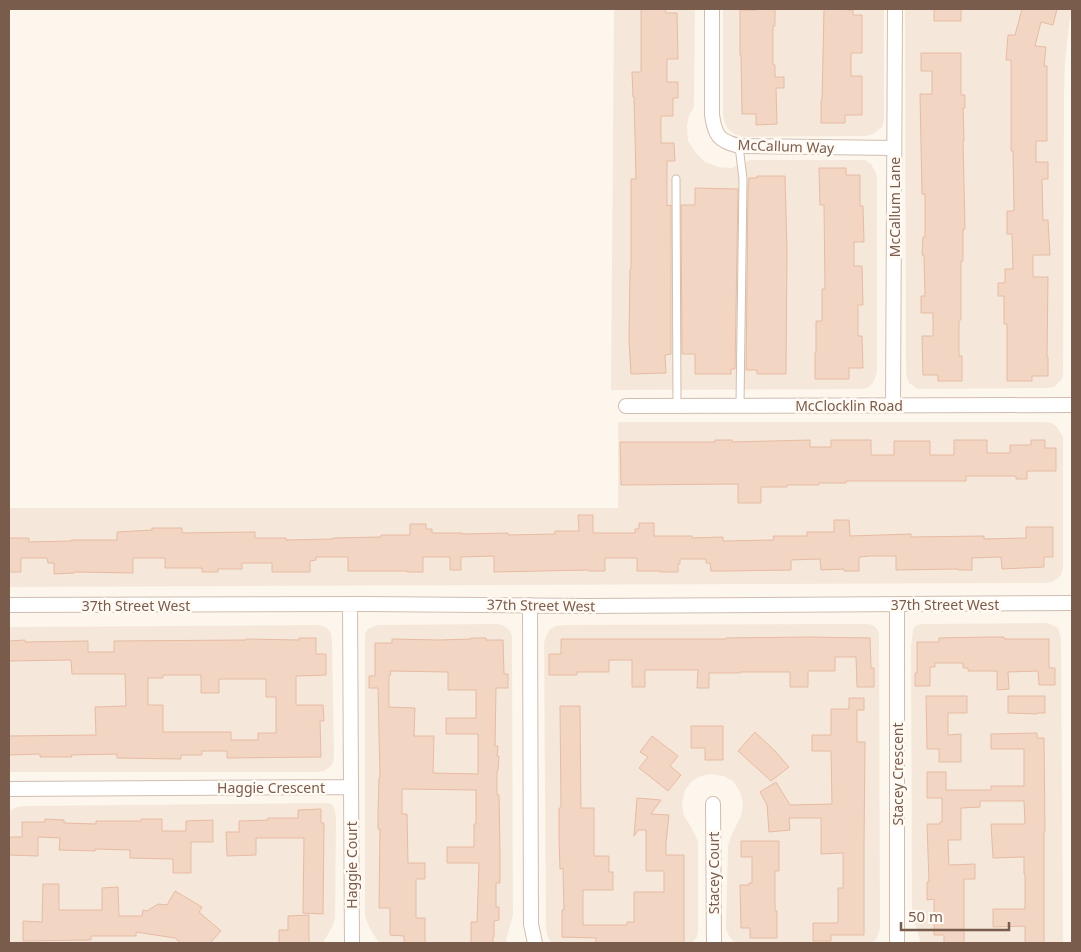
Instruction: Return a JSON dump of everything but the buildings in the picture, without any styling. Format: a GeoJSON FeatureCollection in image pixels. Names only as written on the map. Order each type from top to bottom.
{"type":"FeatureCollection","features":[{"type":"Feature","properties":{"kind":"street","name":"McCallum Way"},"geometry":{"type":"LineString","coordinates":[[712,9],[712,115],[714,127],[719,138],[728,144],[739,146],[894,148]]}},
{"type":"Feature","properties":{"kind":"street","name":"McCallum Lane"},"geometry":{"type":"LineString","coordinates":[[893,405],[895,9]]}},
{"type":"Feature","properties":{"kind":"street","name":"McClocklin Road"},"geometry":{"type":"LineString","coordinates":[[626,406],[1072,405]]}},
{"type":"Feature","properties":{"kind":"street","name":"37th Street West"},"geometry":{"type":"LineString","coordinates":[[9,605],[350,604],[595,606],[1072,603]]}},
{"type":"Feature","properties":{"kind":"street"},"geometry":{"type":"LineString","coordinates":[[350,604],[351,786]]}},
{"type":"Feature","properties":{"kind":"street"},"geometry":{"type":"LineString","coordinates":[[530,605],[531,924],[534,943]]}},
{"type":"Feature","properties":{"kind":"street","name":"Stacey Crescent"},"geometry":{"type":"LineString","coordinates":[[897,605],[897,943]]}},
{"type":"Feature","properties":{"kind":"street","name":"Haggie Crescent"},"geometry":{"type":"LineString","coordinates":[[9,789],[351,786]]}},
{"type":"Feature","properties":{"kind":"street","name":"Haggie Court"},"geometry":{"type":"LineString","coordinates":[[351,786],[352,943]]}},
{"type":"Feature","properties":{"kind":"street","name":"Stacey Court"},"geometry":{"type":"LineString","coordinates":[[713,804],[714,943]]}},
{"type":"Feature","properties":{"kind":"lane"},"geometry":{"type":"LineString","coordinates":[[739,146],[742,179],[740,406]]}},
{"type":"Feature","properties":{"kind":"lane"},"geometry":{"type":"LineString","coordinates":[[676,179],[677,406]]}},
{"type":"Feature","properties":{"kind":"shaded area"},"geometry":{"type":"Polygon","coordinates":[[[614,9],[695,9],[694,103],[687,127],[688,141],[705,162],[718,167],[731,168],[750,160],[865,160],[871,164],[877,177],[877,371],[872,384],[867,388],[611,390],[614,9]]]}},
{"type":"Feature","properties":{"kind":"shaded area"},"geometry":{"type":"Polygon","coordinates":[[[723,9],[884,9],[884,120],[882,127],[867,136],[743,137],[734,134],[728,129],[724,121],[723,110],[723,9]]]}},
{"type":"Feature","properties":{"kind":"shaded area"},"geometry":{"type":"Polygon","coordinates":[[[905,9],[1072,9],[1065,62],[1064,95],[1063,374],[1062,379],[1054,387],[918,389],[909,383],[907,378],[905,9]]]}},
{"type":"Feature","properties":{"kind":"shaded area"},"geometry":{"type":"Polygon","coordinates":[[[618,422],[1051,423],[1056,426],[1063,437],[1063,568],[1061,575],[1052,582],[1046,583],[9,587],[9,508],[618,508],[618,422]]]}},
{"type":"Feature","properties":{"kind":"shaded area"},"geometry":{"type":"Polygon","coordinates":[[[1048,623],[1058,628],[1061,639],[1063,943],[920,943],[912,914],[911,647],[913,629],[917,625],[923,624],[1048,623]]]}},
{"type":"Feature","properties":{"kind":"shaded area"},"geometry":{"type":"Polygon","coordinates":[[[497,624],[507,628],[512,636],[513,915],[506,940],[507,943],[379,943],[369,927],[365,916],[365,634],[368,629],[377,625],[497,624]]]}},
{"type":"Feature","properties":{"kind":"shaded area"},"geometry":{"type":"Polygon","coordinates":[[[320,625],[327,628],[331,633],[332,641],[334,756],[333,763],[324,771],[9,772],[9,627],[320,625]]]}},
{"type":"Feature","properties":{"kind":"shaded area"},"geometry":{"type":"Polygon","coordinates":[[[565,625],[873,625],[879,633],[880,928],[876,940],[871,943],[738,943],[733,941],[726,929],[728,847],[741,816],[743,803],[740,792],[733,781],[723,776],[710,774],[692,781],[685,790],[682,803],[684,816],[698,841],[698,931],[697,937],[693,942],[553,943],[550,941],[546,928],[544,643],[550,629],[565,625]]]}},
{"type":"Feature","properties":{"kind":"shaded area"},"geometry":{"type":"Polygon","coordinates":[[[326,803],[333,806],[336,820],[335,919],[323,943],[9,943],[9,811],[17,807],[326,803]]]}}]}
